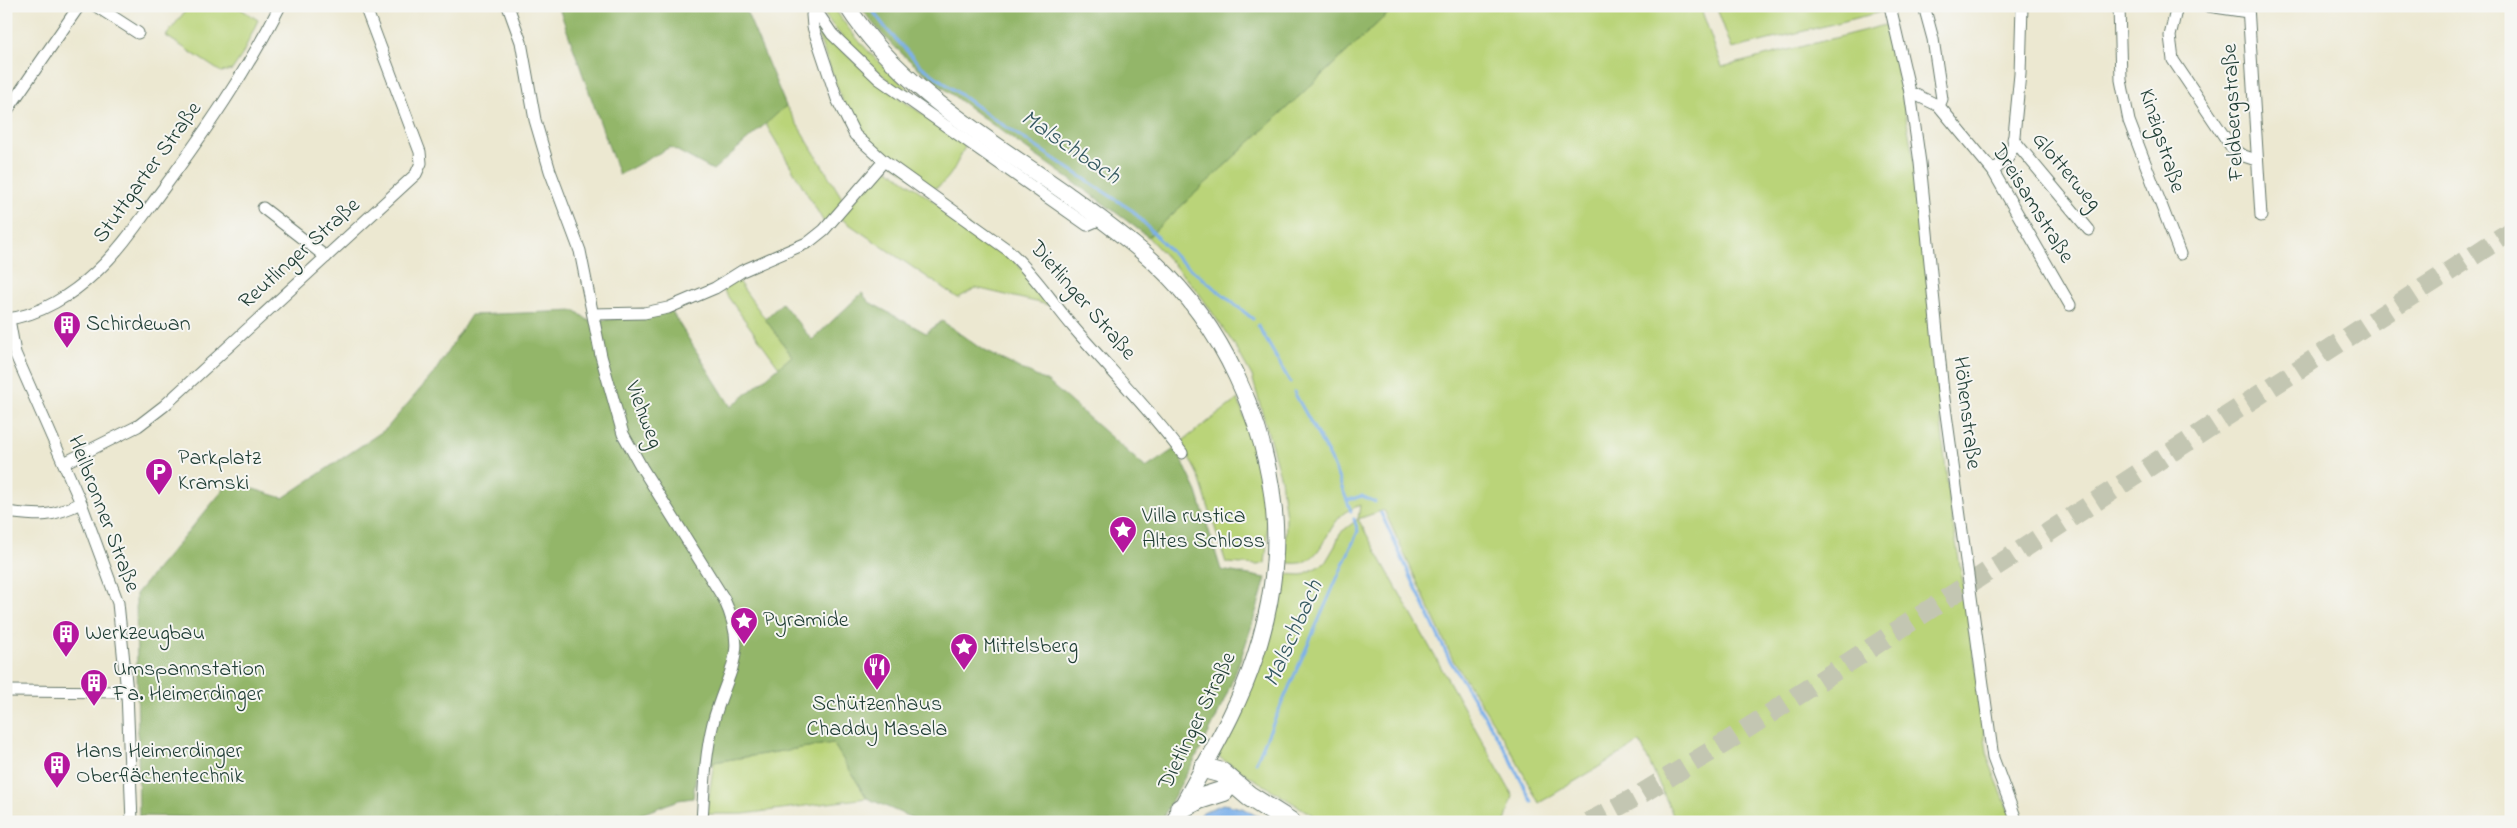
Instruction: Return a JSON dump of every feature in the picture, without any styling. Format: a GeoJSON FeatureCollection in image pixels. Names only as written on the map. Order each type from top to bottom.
{"type":"FeatureCollection","features":[{"type":"Feature","properties":{"kind":"highway"},"geometry":{"type":"LineString","coordinates":[[1204,768],[1208,780],[1224,791],[1249,796]]}},
{"type":"Feature","properties":{"kind":"highway"},"geometry":{"type":"LineString","coordinates":[[1204,768],[1222,773],[1249,796],[1290,822]]}},
{"type":"Feature","properties":{"kind":"highway"},"geometry":{"type":"LineString","coordinates":[[1177,816],[1199,799],[1224,791]]}},
{"type":"Feature","properties":{"kind":"main road","name":"Dietlinger Straße"},"geometry":{"type":"LineString","coordinates":[[847,6],[863,30],[882,52],[926,94],[1101,219],[1156,264],[1182,293],[1219,345],[1234,374],[1257,428],[1271,483],[1275,545],[1273,572],[1262,631],[1238,702],[1177,816]]}},
{"type":"Feature","properties":{"kind":"street"},"geometry":{"type":"LineString","coordinates":[[6,112],[79,6]]}},
{"type":"Feature","properties":{"kind":"street"},"geometry":{"type":"LineString","coordinates":[[96,6],[138,33]]}},
{"type":"Feature","properties":{"kind":"street","name":"Stuttgarter Straße"},"geometry":{"type":"LineString","coordinates":[[8,319],[32,312],[60,298],[107,262],[209,125],[251,59],[280,6]]}},
{"type":"Feature","properties":{"kind":"street","name":"Reutlinger Straße"},"geometry":{"type":"LineString","coordinates":[[64,464],[138,426],[151,417],[412,180],[421,163],[416,141],[365,6]]}},
{"type":"Feature","properties":{"kind":"street","name":"Viehweg"},"geometry":{"type":"LineString","coordinates":[[508,6],[521,42],[535,120],[550,171],[580,250],[601,356],[623,434],[642,468],[724,599],[733,620],[737,636],[735,658],[713,723],[707,759],[702,822]]}},
{"type":"Feature","properties":{"kind":"street","name":"Höhenstraße"},"geometry":{"type":"LineString","coordinates":[[1890,6],[1910,92],[1922,182],[1943,392],[1993,758],[2017,822]]}},
{"type":"Feature","properties":{"kind":"street"},"geometry":{"type":"LineString","coordinates":[[1924,6],[1932,39],[1942,99],[1939,106]]}},
{"type":"Feature","properties":{"kind":"street"},"geometry":{"type":"LineString","coordinates":[[1993,171],[2008,158],[2013,139],[2020,74],[2022,6]]}},
{"type":"Feature","properties":{"kind":"street","name":"Kinzigstraße"},"geometry":{"type":"LineString","coordinates":[[2119,6],[2121,80],[2129,121],[2180,254]]}},
{"type":"Feature","properties":{"kind":"street"},"geometry":{"type":"LineString","coordinates":[[2177,6],[2170,36],[2172,60],[2232,148],[2244,156],[2256,160]]}},
{"type":"Feature","properties":{"kind":"street"},"geometry":{"type":"LineString","coordinates":[[2208,6],[2248,9]]}},
{"type":"Feature","properties":{"kind":"street","name":"Dietlinger Straße"},"geometry":{"type":"LineString","coordinates":[[814,8],[832,34],[878,79],[1087,225],[1101,219]]}},
{"type":"Feature","properties":{"kind":"street","name":"Dietlinger Straße"},"geometry":{"type":"LineString","coordinates":[[814,8],[812,15],[813,27],[840,108],[855,135],[884,161],[1008,250],[1026,267],[1073,328],[1160,423],[1182,453]]}},
{"type":"Feature","properties":{"kind":"street","name":"Feldbergstraße"},"geometry":{"type":"LineString","coordinates":[[2248,9],[2261,216]]}},
{"type":"Feature","properties":{"kind":"street","name":"Dreisamstraße"},"geometry":{"type":"LineString","coordinates":[[1910,92],[1939,106],[1993,171],[2070,305]]}},
{"type":"Feature","properties":{"kind":"street","name":"Glotterweg"},"geometry":{"type":"LineString","coordinates":[[2013,139],[2089,230]]}},
{"type":"Feature","properties":{"kind":"street"},"geometry":{"type":"LineString","coordinates":[[593,314],[644,313],[668,308],[715,288],[742,271],[808,242],[824,230],[884,161]]}},
{"type":"Feature","properties":{"kind":"street"},"geometry":{"type":"LineString","coordinates":[[263,208],[326,258]]}},
{"type":"Feature","properties":{"kind":"street","name":"Heilbronner Straße"},"geometry":{"type":"LineString","coordinates":[[8,319],[15,353],[81,503],[118,603],[127,692],[132,820]]}},
{"type":"Feature","properties":{"kind":"street"},"geometry":{"type":"LineString","coordinates":[[6,512],[45,516],[62,512],[81,503]]}},
{"type":"Feature","properties":{"kind":"street"},"geometry":{"type":"LineString","coordinates":[[6,691],[127,692]]}},
{"type":"Feature","properties":{"kind":"green space"},"geometry":{"type":"Polygon","coordinates":[[[189,6],[236,6],[258,20],[242,55],[232,70],[221,72],[166,36],[189,6]]]}},
{"type":"Feature","properties":{"kind":"green space"},"geometry":{"type":"Polygon","coordinates":[[[561,6],[744,6],[786,106],[713,170],[670,147],[619,175],[560,11],[561,6]]]}},
{"type":"Feature","properties":{"kind":"green space"},"geometry":{"type":"Polygon","coordinates":[[[819,6],[833,6],[869,52],[912,92],[909,96],[883,76],[838,33],[819,6]]]}},
{"type":"Feature","properties":{"kind":"green space"},"geometry":{"type":"Polygon","coordinates":[[[860,6],[1396,6],[1148,237],[931,78],[882,34],[860,6]]]}},
{"type":"Feature","properties":{"kind":"green space"},"geometry":{"type":"Polygon","coordinates":[[[1396,6],[1700,6],[1722,67],[1889,24],[1917,178],[1949,501],[1970,624],[1988,759],[2013,822],[1672,822],[1675,819],[1640,742],[1539,803],[1509,747],[1453,660],[1384,510],[1358,519],[1360,505],[1342,515],[1313,557],[1296,563],[1285,562],[1286,517],[1281,479],[1252,376],[1235,346],[1196,289],[1148,237],[1396,6]]]}},
{"type":"Feature","properties":{"kind":"green space"},"geometry":{"type":"Polygon","coordinates":[[[1716,6],[1888,6],[1889,10],[1732,49],[1716,6]]]}},
{"type":"Feature","properties":{"kind":"green space"},"geometry":{"type":"Polygon","coordinates":[[[817,21],[848,57],[884,87],[963,141],[965,147],[958,161],[951,174],[941,185],[927,190],[888,160],[879,149],[867,143],[850,121],[819,38],[817,21]]]}},
{"type":"Feature","properties":{"kind":"green space"},"geometry":{"type":"Polygon","coordinates":[[[786,106],[845,203],[825,224],[765,123],[786,106]]]}},
{"type":"Feature","properties":{"kind":"green space"},"geometry":{"type":"Polygon","coordinates":[[[887,168],[1012,257],[1049,305],[976,288],[958,298],[840,218],[879,171],[887,168]]]}},
{"type":"Feature","properties":{"kind":"green space"},"geometry":{"type":"Polygon","coordinates":[[[735,277],[792,356],[779,367],[720,286],[735,277]]]}},
{"type":"Feature","properties":{"kind":"green space"},"geometry":{"type":"Polygon","coordinates":[[[862,293],[869,302],[926,333],[942,321],[984,351],[1048,382],[1146,468],[1176,448],[1197,492],[1221,570],[1266,578],[1253,622],[1223,703],[1161,822],[921,822],[867,798],[833,743],[714,762],[696,776],[693,798],[678,800],[621,822],[272,822],[263,819],[139,816],[136,594],[230,482],[283,498],[386,429],[434,373],[471,315],[576,311],[589,321],[641,317],[670,309],[731,407],[792,356],[765,319],[782,303],[812,340],[862,293]]]}},
{"type":"Feature","properties":{"kind":"green space"},"geometry":{"type":"Polygon","coordinates":[[[1238,399],[1257,459],[1265,500],[1267,542],[1265,563],[1259,565],[1226,563],[1199,477],[1181,442],[1238,399]]]}},
{"type":"Feature","properties":{"kind":"green space"},"geometry":{"type":"Polygon","coordinates":[[[1358,519],[1513,796],[1505,822],[1317,822],[1314,816],[1217,756],[1254,682],[1273,628],[1281,574],[1302,575],[1325,563],[1340,533],[1358,519]]]}},
{"type":"Feature","properties":{"kind":"green space"},"geometry":{"type":"Polygon","coordinates":[[[833,743],[867,798],[743,814],[706,814],[714,762],[833,743]]]}},
{"type":"Feature","properties":{"kind":"water"},"geometry":{"type":"Polygon","coordinates":[[[1223,804],[1242,808],[1268,822],[1196,822],[1203,812],[1223,804]]]}},
{"type":"Feature","properties":{"kind":"waterway","name":"Malschbach"},"geometry":{"type":"LineString","coordinates":[[869,6],[888,31],[921,66],[994,119],[1133,211],[1176,257],[1253,319]]}},
{"type":"Feature","properties":{"kind":"waterway","name":"Malschbach"},"geometry":{"type":"LineString","coordinates":[[1258,325],[1290,382]]}},
{"type":"Feature","properties":{"kind":"waterway","name":"Malschbach"},"geometry":{"type":"LineString","coordinates":[[1294,392],[1331,459],[1351,511]]}},
{"type":"Feature","properties":{"kind":"waterway"},"geometry":{"type":"LineString","coordinates":[[1348,500],[1362,496],[1375,502]]}},
{"type":"Feature","properties":{"kind":"waterway"},"geometry":{"type":"LineString","coordinates":[[1381,513],[1449,659],[1505,749],[1532,802]]}},
{"type":"Feature","properties":{"kind":"waterway","name":"Malschbach"},"geometry":{"type":"LineString","coordinates":[[1256,762],[1358,531],[1354,519]]}},
{"type":"Feature","properties":{"kind":"tunnel"},"geometry":{"type":"LineString","coordinates":[[1589,822],[1636,797],[1723,744],[2511,231]]}},
{"type":"Feature","properties":{"kind":"place","name":"Schirdewan"},"geometry":{"type":"Point","coordinates":[67,349]}},
{"type":"Feature","properties":{"kind":"place","name":"Parkplatz Kramski"},"geometry":{"type":"Point","coordinates":[159,496]}},
{"type":"Feature","properties":{"kind":"place","name":"Villa rustica Altes Schloss"},"geometry":{"type":"Point","coordinates":[1123,554]}},
{"type":"Feature","properties":{"kind":"place","name":"Pyramide"},"geometry":{"type":"Point","coordinates":[744,645]}},
{"type":"Feature","properties":{"kind":"place","name":"Werkzeugbau"},"geometry":{"type":"Point","coordinates":[66,658]}},
{"type":"Feature","properties":{"kind":"place","name":"Mittelsberg"},"geometry":{"type":"Point","coordinates":[964,671]}},
{"type":"Feature","properties":{"kind":"place","name":"Schützenhaus Chaddy Masala"},"geometry":{"type":"Point","coordinates":[877,691]}},
{"type":"Feature","properties":{"kind":"place","name":"Umspannstation Fa. Heimerdinger"},"geometry":{"type":"Point","coordinates":[94,707]}},
{"type":"Feature","properties":{"kind":"place","name":"Hans Heimerdinger Oberflächentechnik"},"geometry":{"type":"Point","coordinates":[57,789]}}]}
